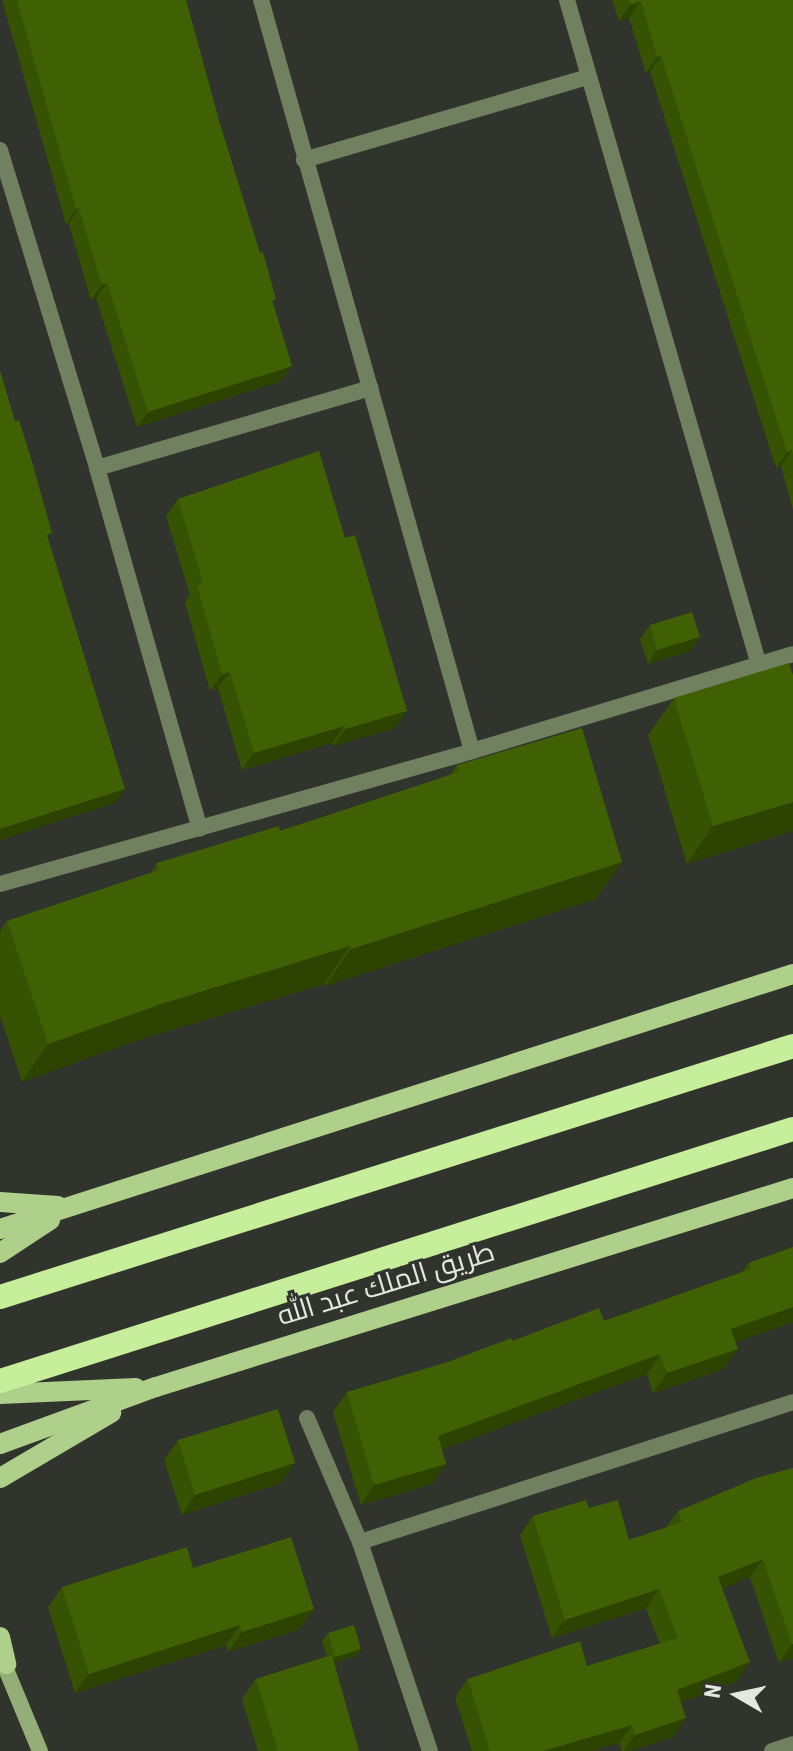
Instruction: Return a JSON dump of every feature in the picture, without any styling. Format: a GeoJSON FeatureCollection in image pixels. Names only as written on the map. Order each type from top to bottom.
{"type":"FeatureCollection","features":[{"type":"Feature","properties":{"kind":"highway"},"geometry":{"type":"LineString","coordinates":[[0,1297],[793,1046]]}},
{"type":"Feature","properties":{"kind":"highway","name":"طريق الملك عبد الله"},"geometry":{"type":"LineString","coordinates":[[0,1381],[793,1129]]}},
{"type":"Feature","properties":{"kind":"main road"},"geometry":{"type":"LineString","coordinates":[[0,1229],[793,974]]}},
{"type":"Feature","properties":{"kind":"main road","name":"طريق الملك عبد الله"},"geometry":{"type":"LineString","coordinates":[[0,1444],[156,1387],[793,1188]]}},
{"type":"Feature","properties":{"kind":"main road"},"geometry":{"type":"LineString","coordinates":[[0,1202],[70,1207]]}},
{"type":"Feature","properties":{"kind":"main road"},"geometry":{"type":"LineString","coordinates":[[0,1253],[70,1207]]}},
{"type":"Feature","properties":{"kind":"main road"},"geometry":{"type":"LineString","coordinates":[[0,1394],[156,1387]]}},
{"type":"Feature","properties":{"kind":"main road"},"geometry":{"type":"LineString","coordinates":[[0,1478],[156,1387]]}},
{"type":"Feature","properties":{"kind":"main road"},"geometry":{"type":"LineString","coordinates":[[0,1637],[2,1656],[40,1751]]}},
{"type":"Feature","properties":{"kind":"street"},"geometry":{"type":"LineString","coordinates":[[261,0],[472,751]]}},
{"type":"Feature","properties":{"kind":"street"},"geometry":{"type":"LineString","coordinates":[[567,0],[759,665]]}},
{"type":"Feature","properties":{"kind":"street"},"geometry":{"type":"LineString","coordinates":[[304,160],[588,77]]}},
{"type":"Feature","properties":{"kind":"street"},"geometry":{"type":"LineString","coordinates":[[0,151],[97,468],[200,829]]}},
{"type":"Feature","properties":{"kind":"street"},"geometry":{"type":"LineString","coordinates":[[97,468],[371,388]]}},
{"type":"Feature","properties":{"kind":"street"},"geometry":{"type":"LineString","coordinates":[[0,884],[472,751],[793,654]]}},
{"type":"Feature","properties":{"kind":"street"},"geometry":{"type":"LineString","coordinates":[[360,1542],[793,1402]]}},
{"type":"Feature","properties":{"kind":"street"},"geometry":{"type":"LineString","coordinates":[[307,1418],[360,1542],[430,1751]]}},
{"type":"Feature","properties":{"kind":"street"},"geometry":{"type":"LineString","coordinates":[[772,1751],[793,1744]]}},
{"type":"Feature","properties":{"kind":"building"},"geometry":{"type":"Polygon","coordinates":[[[17,0],[186,0],[220,124],[260,253],[263,252],[276,299],[272,301],[292,366],[148,412],[107,283],[102,285],[79,208],[76,209],[17,0]]]}},
{"type":"Feature","properties":{"kind":"building"},"geometry":{"type":"Polygon","coordinates":[[[629,0],[793,0],[793,454],[792,450],[787,452],[661,56],[657,57],[641,1],[630,5],[629,0]]]}},
{"type":"Feature","properties":{"kind":"building"},"geometry":{"type":"Polygon","coordinates":[[[0,370],[15,421],[19,420],[33,465],[52,533],[47,535],[125,789],[0,829],[0,370]]]}},
{"type":"Feature","properties":{"kind":"building"},"geometry":{"type":"Polygon","coordinates":[[[319,451],[345,538],[355,535],[407,711],[254,753],[230,672],[222,674],[197,585],[203,583],[178,499],[319,451]]]}},
{"type":"Feature","properties":{"kind":"building"},"geometry":{"type":"Polygon","coordinates":[[[692,612],[700,637],[657,650],[650,625],[692,612]]]}},
{"type":"Feature","properties":{"kind":"building"},"geometry":{"type":"Polygon","coordinates":[[[789,663],[793,675],[793,802],[713,826],[674,698],[789,663]]]}},
{"type":"Feature","properties":{"kind":"building"},"geometry":{"type":"Polygon","coordinates":[[[582,728],[622,862],[351,949],[350,946],[161,1004],[48,1044],[7,921],[159,870],[157,863],[279,826],[280,831],[459,772],[457,765],[582,728]]]}},
{"type":"Feature","properties":{"kind":"building"},"geometry":{"type":"Polygon","coordinates":[[[793,1247],[793,1307],[731,1329],[738,1349],[667,1373],[660,1354],[438,1436],[446,1464],[374,1485],[347,1392],[445,1363],[511,1338],[512,1341],[599,1308],[604,1321],[751,1269],[749,1263],[793,1247]]]}},
{"type":"Feature","properties":{"kind":"building"},"geometry":{"type":"Polygon","coordinates":[[[278,1409],[295,1463],[195,1495],[178,1440],[278,1409]]]}},
{"type":"Feature","properties":{"kind":"building"},"geometry":{"type":"Polygon","coordinates":[[[793,1468],[793,1644],[763,1559],[718,1577],[750,1662],[677,1690],[686,1718],[635,1735],[632,1725],[543,1751],[490,1751],[468,1679],[580,1641],[587,1666],[678,1638],[659,1589],[565,1620],[533,1516],[586,1500],[589,1508],[618,1500],[629,1540],[682,1522],[678,1511],[756,1478],[793,1468]]]}},
{"type":"Feature","properties":{"kind":"building"},"geometry":{"type":"Polygon","coordinates":[[[291,1537],[314,1609],[242,1632],[240,1625],[89,1674],[62,1587],[187,1547],[193,1568],[291,1537]]]}},
{"type":"Feature","properties":{"kind":"building"},"geometry":{"type":"Polygon","coordinates":[[[354,1625],[361,1649],[335,1657],[328,1633],[354,1625]]]}},
{"type":"Feature","properties":{"kind":"building"},"geometry":{"type":"Polygon","coordinates":[[[332,1655],[359,1751],[278,1751],[256,1679],[332,1655]]]}}]}
